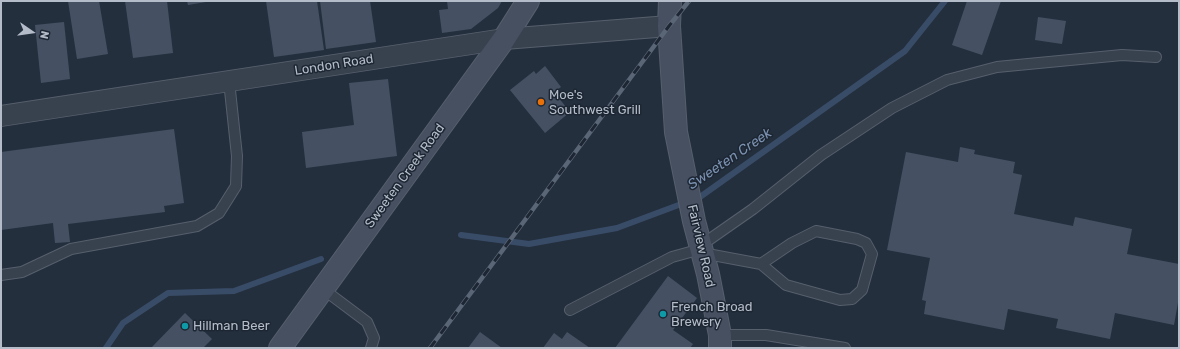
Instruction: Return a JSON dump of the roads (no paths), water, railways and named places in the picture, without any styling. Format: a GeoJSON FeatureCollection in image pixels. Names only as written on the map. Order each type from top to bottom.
{"type":"FeatureCollection","features":[{"type":"Feature","properties":{"kind":"main road","name":"Sweeten Creek Road"},"geometry":{"type":"LineString","coordinates":[[280,348],[504,39],[528,1]]}},
{"type":"Feature","properties":{"kind":"main road","name":"Fairview Road"},"geometry":{"type":"LineString","coordinates":[[670,1],[669,26],[676,132],[694,221],[708,274],[720,341]]}},
{"type":"Feature","properties":{"kind":"street","name":"London Road"},"geometry":{"type":"LineString","coordinates":[[1,116],[504,39],[669,26]]}},
{"type":"Feature","properties":{"kind":"lane"},"geometry":{"type":"LineString","coordinates":[[570,310],[672,257],[701,249],[821,155],[892,108],[948,80],[997,67],[1122,55],[1156,57]]}},
{"type":"Feature","properties":{"kind":"lane"},"geometry":{"type":"LineString","coordinates":[[1,275],[22,272],[71,250],[197,226],[219,213],[236,186],[236,156],[229,81]]}},
{"type":"Feature","properties":{"kind":"lane"},"geometry":{"type":"LineString","coordinates":[[701,249],[761,264],[786,285],[840,300],[852,298],[862,290],[872,254],[866,242],[816,230],[792,243],[761,264]]}},
{"type":"Feature","properties":{"kind":"lane"},"geometry":{"type":"LineString","coordinates":[[323,290],[367,322],[374,338],[371,348]]}},
{"type":"Feature","properties":{"kind":"lane"},"geometry":{"type":"LineString","coordinates":[[720,341],[766,335],[793,344],[845,348]]}},
{"type":"Feature","properties":{"kind":"waterway","name":"Sweeten Creek"},"geometry":{"type":"LineString","coordinates":[[461,235],[529,244],[617,228],[700,197],[905,51],[945,1]]}},
{"type":"Feature","properties":{"kind":"waterway","name":"Sweeten Creek"},"geometry":{"type":"LineString","coordinates":[[106,348],[123,323],[168,293],[234,291],[321,259]]}},
{"type":"Feature","properties":{"kind":"railway"},"geometry":{"type":"LineString","coordinates":[[430,348],[689,1]]}},
{"type":"Feature","properties":{"kind":"place","name":"Moe's Southwest Grill"},"geometry":{"type":"Point","coordinates":[541,102]}},
{"type":"Feature","properties":{"kind":"place","name":"French Broad Brewery"},"geometry":{"type":"Point","coordinates":[663,314]}},
{"type":"Feature","properties":{"kind":"place","name":"Hillman Beer"},"geometry":{"type":"Point","coordinates":[185,326]}}]}
